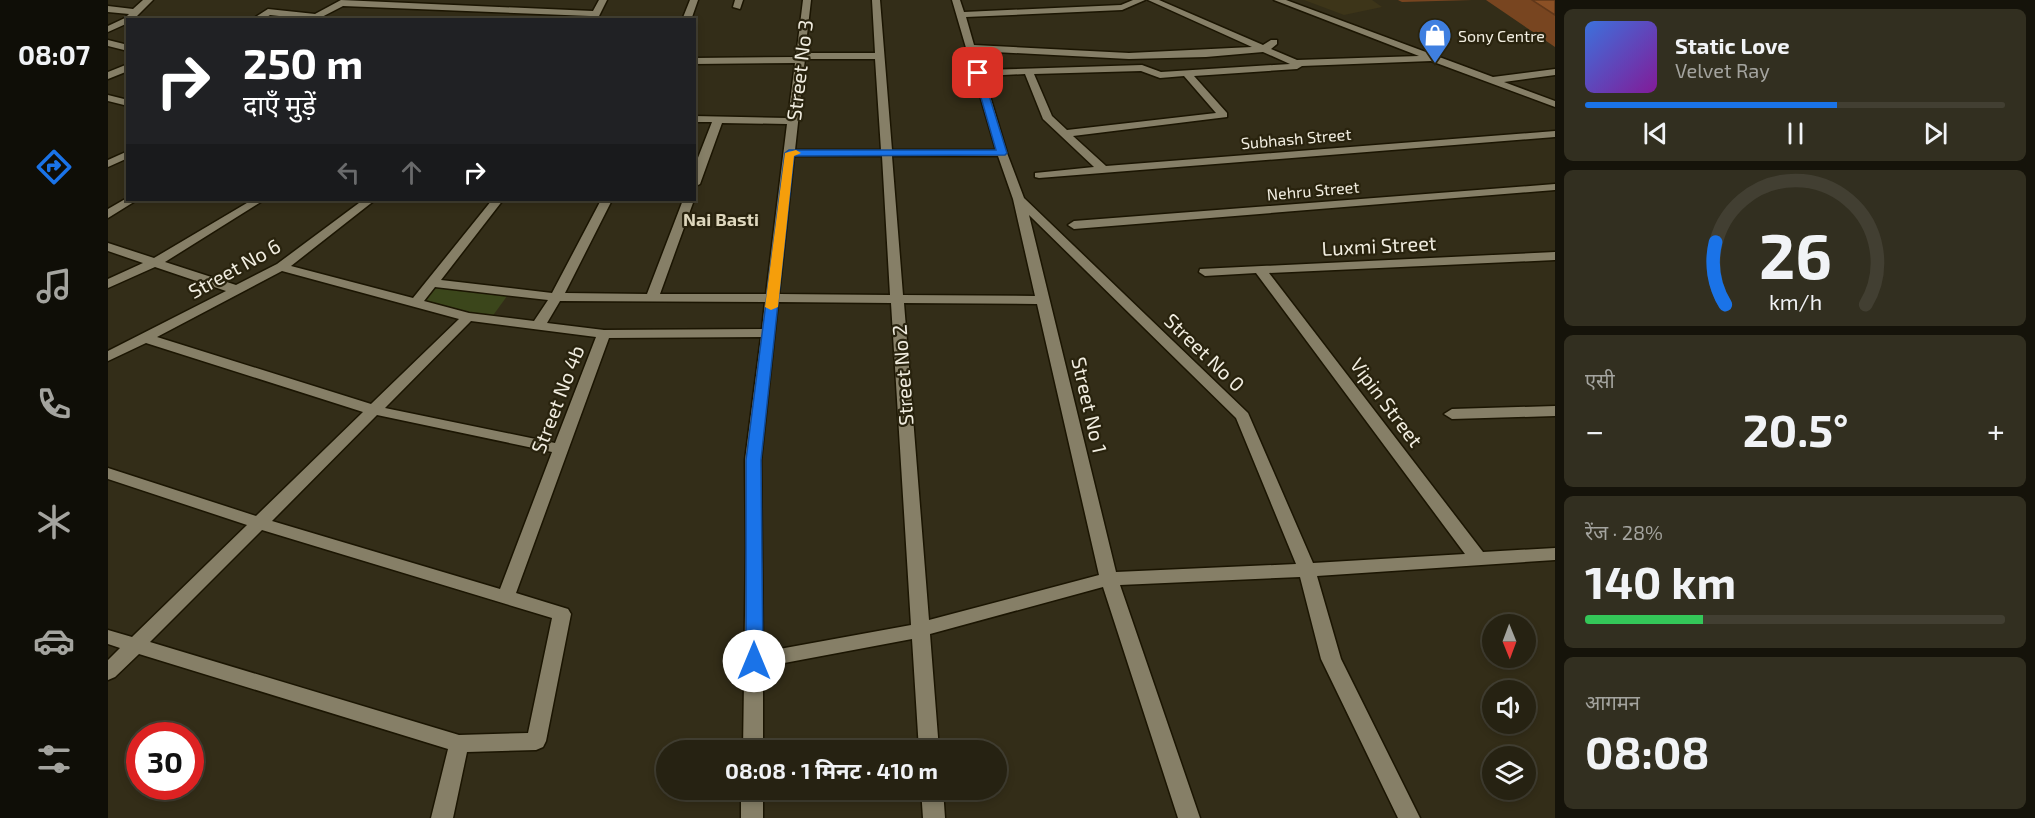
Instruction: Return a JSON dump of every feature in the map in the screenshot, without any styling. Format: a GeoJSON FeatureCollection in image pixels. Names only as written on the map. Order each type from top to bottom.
{"type":"FeatureCollection","features":[{"type":"Feature","properties":{"kind":"street"},"geometry":{"type":"LineString","coordinates":[[130,18],[141,5],[149,0]]}},
{"type":"Feature","properties":{"kind":"street"},"geometry":{"type":"LineString","coordinates":[[258,18],[268,12],[316,17],[341,3],[593,17],[603,0]]}},
{"type":"Feature","properties":{"kind":"street"},"geometry":{"type":"LineString","coordinates":[[687,18],[694,0]]}},
{"type":"Feature","properties":{"kind":"street","name":"Street No 3"},"geometry":{"type":"LineString","coordinates":[[753,740],[753,460],[807,0]]}},
{"type":"Feature","properties":{"kind":"street","name":"Street No 2"},"geometry":{"type":"LineString","coordinates":[[876,0],[928,740]]}},
{"type":"Feature","properties":{"kind":"street"},"geometry":{"type":"LineString","coordinates":[[958,7],[1122,7],[1141,0]]}},
{"type":"Feature","properties":{"kind":"street"},"geometry":{"type":"LineString","coordinates":[[1152,0],[1296,63],[1365,60],[1380,62],[1432,58]]}},
{"type":"Feature","properties":{"kind":"street"},"geometry":{"type":"LineString","coordinates":[[1278,0],[1555,104]]}},
{"type":"Feature","properties":{"kind":"street","name":"Street No 1"},"geometry":{"type":"LineString","coordinates":[[958,7],[1002,153],[1020,199],[1109,579],[1189,818]]}},
{"type":"Feature","properties":{"kind":"street"},"geometry":{"type":"LineString","coordinates":[[108,9],[136,12]]}},
{"type":"Feature","properties":{"kind":"street"},"geometry":{"type":"LineString","coordinates":[[108,29],[126,21]]}},
{"type":"Feature","properties":{"kind":"street"},"geometry":{"type":"LineString","coordinates":[[970,48],[1129,56],[1206,54],[1264,49],[1274,42]]}},
{"type":"Feature","properties":{"kind":"street"},"geometry":{"type":"LineString","coordinates":[[108,44],[126,48]]}},
{"type":"Feature","properties":{"kind":"street"},"geometry":{"type":"LineString","coordinates":[[696,61],[880,56]]}},
{"type":"Feature","properties":{"kind":"street"},"geometry":{"type":"LineString","coordinates":[[978,73],[1143,68],[1160,75],[1297,66],[1296,63]]}},
{"type":"Feature","properties":{"kind":"street"},"geometry":{"type":"LineString","coordinates":[[108,76],[126,68]]}},
{"type":"Feature","properties":{"kind":"street"},"geometry":{"type":"LineString","coordinates":[[1028,71],[1047,117],[1102,170]]}},
{"type":"Feature","properties":{"kind":"street"},"geometry":{"type":"LineString","coordinates":[[1491,80],[1555,72]]}},
{"type":"Feature","properties":{"kind":"street"},"geometry":{"type":"LineString","coordinates":[[1064,134],[1223,115],[1186,74]]}},
{"type":"Feature","properties":{"kind":"street"},"geometry":{"type":"LineString","coordinates":[[108,98],[126,102]]}},
{"type":"Feature","properties":{"kind":"street"},"geometry":{"type":"LineString","coordinates":[[696,119],[793,122]]}},
{"type":"Feature","properties":{"kind":"street"},"geometry":{"type":"LineString","coordinates":[[696,179],[718,120]]}},
{"type":"Feature","properties":{"kind":"street","name":"Subhash Street"},"geometry":{"type":"LineString","coordinates":[[1039,175],[1555,134]]}},
{"type":"Feature","properties":{"kind":"street"},"geometry":{"type":"LineString","coordinates":[[789,153],[1002,153]]}},
{"type":"Feature","properties":{"kind":"street"},"geometry":{"type":"LineString","coordinates":[[108,164],[126,155]]}},
{"type":"Feature","properties":{"kind":"street","name":"Nehru Street"},"geometry":{"type":"LineString","coordinates":[[1074,225],[1555,187]]}},
{"type":"Feature","properties":{"kind":"street","name":"Street No 0"},"geometry":{"type":"LineString","coordinates":[[1020,199],[1243,416],[1307,570],[1331,659],[1409,818]]}},
{"type":"Feature","properties":{"kind":"street"},"geometry":{"type":"LineString","coordinates":[[108,214],[129,201]]}},
{"type":"Feature","properties":{"kind":"street"},"geometry":{"type":"LineString","coordinates":[[108,284],[155,263],[257,201]]}},
{"type":"Feature","properties":{"kind":"street","name":"Street No 6"},"geometry":{"type":"LineString","coordinates":[[108,357],[281,267],[369,201]]}},
{"type":"Feature","properties":{"kind":"street"},"geometry":{"type":"LineString","coordinates":[[416,303],[497,201]]}},
{"type":"Feature","properties":{"kind":"street"},"geometry":{"type":"LineString","coordinates":[[538,326],[556,297],[606,201]]}},
{"type":"Feature","properties":{"kind":"street"},"geometry":{"type":"LineString","coordinates":[[652,298],[689,201]]}},
{"type":"Feature","properties":{"kind":"street"},"geometry":{"type":"LineString","coordinates":[[108,247],[237,290]]}},
{"type":"Feature","properties":{"kind":"street","name":"Luxmi Street"},"geometry":{"type":"LineString","coordinates":[[1205,272],[1555,256]]}},
{"type":"Feature","properties":{"kind":"street"},"geometry":{"type":"LineString","coordinates":[[281,267],[468,317],[604,334]]}},
{"type":"Feature","properties":{"kind":"street","name":"Vipin Street"},"geometry":{"type":"LineString","coordinates":[[1262,271],[1478,558]]}},
{"type":"Feature","properties":{"kind":"street"},"geometry":{"type":"LineString","coordinates":[[432,283],[556,297],[1043,300]]}},
{"type":"Feature","properties":{"kind":"street"},"geometry":{"type":"LineString","coordinates":[[108,672],[468,317]]}},
{"type":"Feature","properties":{"kind":"street","name":"Street No 4b"},"geometry":{"type":"LineString","coordinates":[[505,598],[604,334],[768,333]]}},
{"type":"Feature","properties":{"kind":"street"},"geometry":{"type":"LineString","coordinates":[[145,338],[374,410],[561,449]]}},
{"type":"Feature","properties":{"kind":"street"},"geometry":{"type":"LineString","coordinates":[[1452,414],[1555,411]]}},
{"type":"Feature","properties":{"kind":"street"},"geometry":{"type":"LineString","coordinates":[[108,473],[259,523],[562,614],[536,741],[459,744],[108,637]]}},
{"type":"Feature","properties":{"kind":"street"},"geometry":{"type":"LineString","coordinates":[[754,661],[920,630],[1109,579],[1307,570],[1555,554]]}},
{"type":"Feature","properties":{"kind":"street"},"geometry":{"type":"LineString","coordinates":[[442,818],[459,744]]}},
{"type":"Feature","properties":{"kind":"street"},"geometry":{"type":"LineString","coordinates":[[752,800],[752,818]]}},
{"type":"Feature","properties":{"kind":"street"},"geometry":{"type":"LineString","coordinates":[[933,800],[934,818]]}},
{"type":"Feature","properties":{"kind":"shaded area"},"geometry":{"type":"Polygon","coordinates":[[[1304,0],[1372,0],[1382,7],[1344,15],[1304,0]]]}},
{"type":"Feature","properties":{"kind":"green space"},"geometry":{"type":"Polygon","coordinates":[[[432,283],[510,292],[489,321],[416,303],[432,283]]]}},
{"type":"Feature","properties":{"kind":"building"},"geometry":{"type":"Polygon","coordinates":[[[1532,0],[1555,0],[1555,15],[1532,0]]]}},
{"type":"Feature","properties":{"kind":"slow traffic"},"geometry":{"type":"LineString","coordinates":[[771,307],[789,153],[796,153]]}},
{"type":"Feature","properties":{"kind":"place","name":"Sony Centre"},"geometry":{"type":"Point","coordinates":[1435,64]}},
{"type":"Feature","properties":{"kind":"district","name":"Nai Basti"},"geometry":{"type":"Point","coordinates":[721,219]}},
{"type":"Feature","properties":{"kind":"route"},"geometry":{"type":"LineString","coordinates":[[754,661],[753,460],[789,153],[1002,153],[978,73]]}}]}
